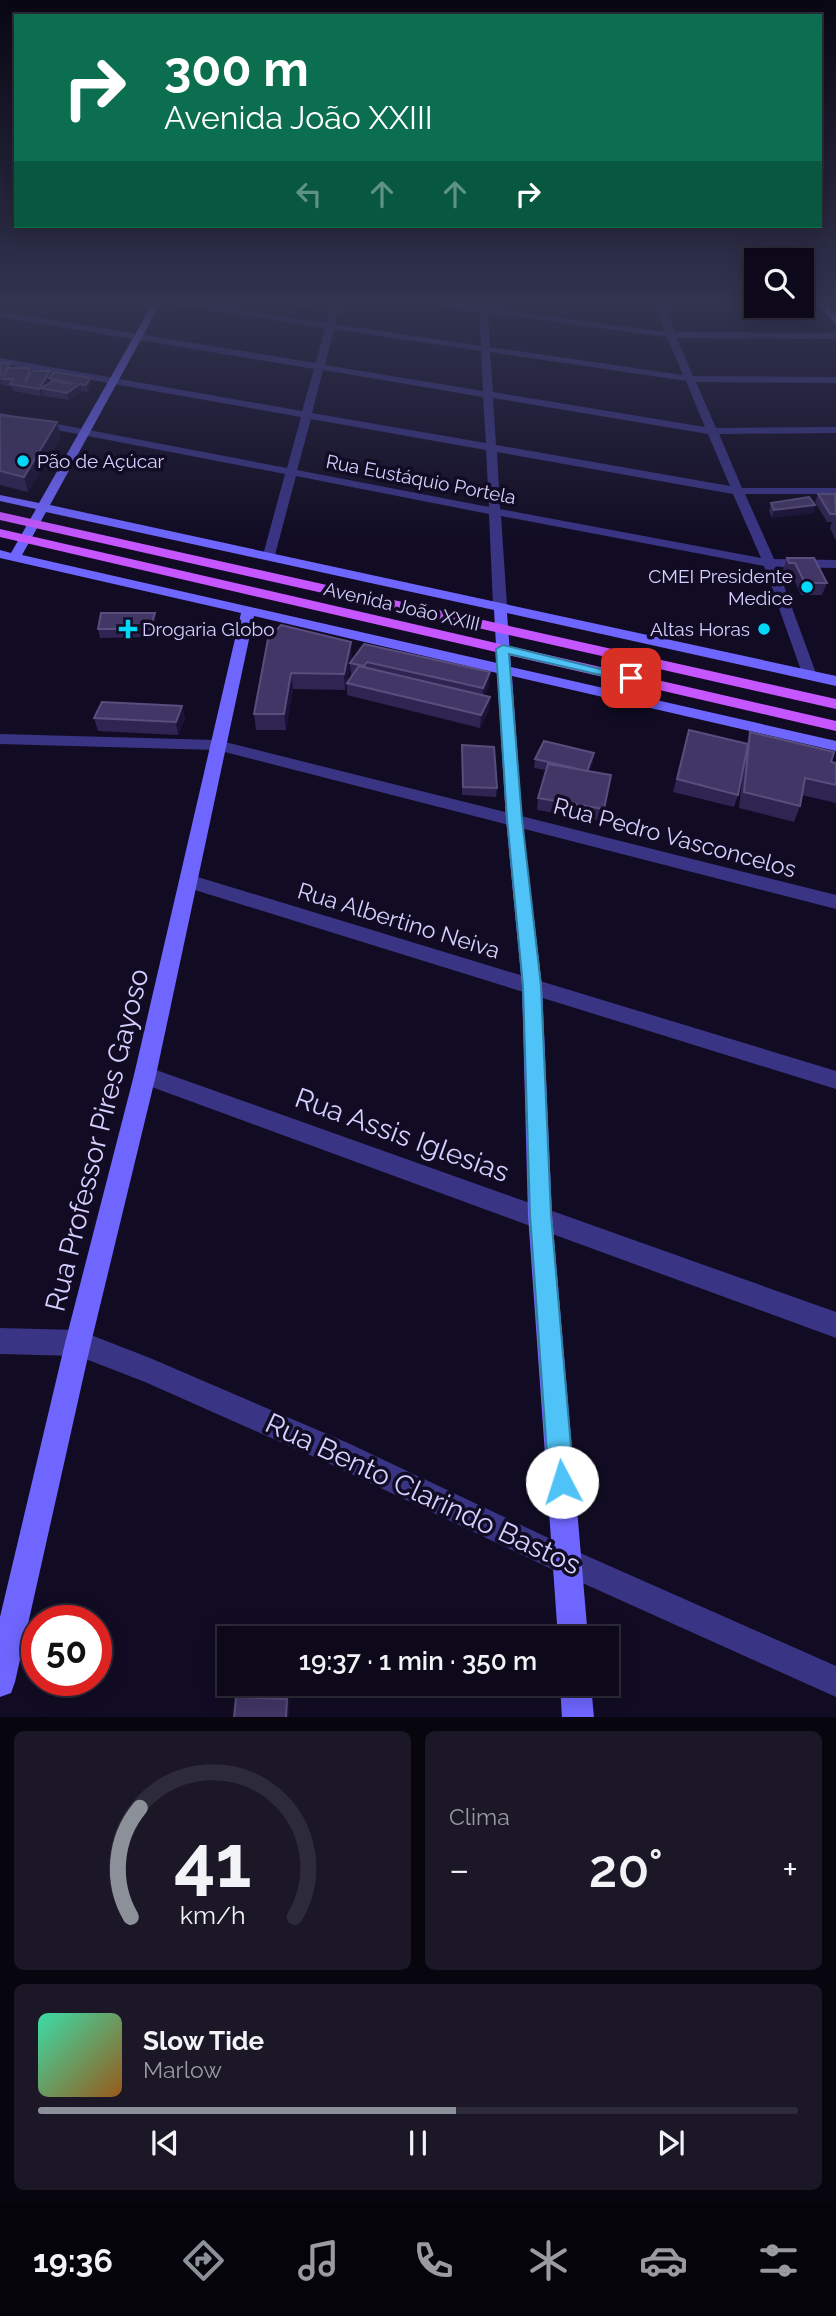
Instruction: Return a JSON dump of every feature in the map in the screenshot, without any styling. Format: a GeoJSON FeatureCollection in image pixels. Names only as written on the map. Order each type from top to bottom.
{"type":"FeatureCollection","features":[{"type":"Feature","properties":{"kind":"main road"},"geometry":{"type":"LineString","coordinates":[[15,557],[113,381]]}},
{"type":"Feature","properties":{"kind":"main road","name":"Avenida João XXIII"},"geometry":{"type":"LineString","coordinates":[[0,498],[836,681]]}},
{"type":"Feature","properties":{"kind":"main road","name":"Avenida João XXIII"},"geometry":{"type":"LineString","coordinates":[[0,516],[836,704]]}},
{"type":"Feature","properties":{"kind":"main road","name":"Avenida João XXIII"},"geometry":{"type":"LineString","coordinates":[[0,533],[836,746]]}},
{"type":"Feature","properties":{"kind":"main road","name":"Avenida João XXIII"},"geometry":{"type":"LineString","coordinates":[[0,554],[248,611],[836,726]]}},
{"type":"Feature","properties":{"kind":"main road"},"geometry":{"type":"LineString","coordinates":[[500,606],[514,819],[532,986],[540,1215],[572,1626]]}},
{"type":"Feature","properties":{"kind":"main road","name":"Rua Professor Pires Gayoso"},"geometry":{"type":"LineString","coordinates":[[0,1682],[78,1343],[145,1075],[248,611]]}},
{"type":"Feature","properties":{"kind":"main road"},"geometry":{"type":"LineString","coordinates":[[577,1696],[578,1717]]}},
{"type":"Feature","properties":{"kind":"street"},"geometry":{"type":"LineString","coordinates":[[114,381],[738,491],[836,491]]}},
{"type":"Feature","properties":{"kind":"street"},"geometry":{"type":"LineString","coordinates":[[269,555],[315,381]]}},
{"type":"Feature","properties":{"kind":"street"},"geometry":{"type":"LineString","coordinates":[[402,381],[711,430],[836,430]]}},
{"type":"Feature","properties":{"kind":"street"},"geometry":{"type":"LineString","coordinates":[[488,381],[500,606]]}},
{"type":"Feature","properties":{"kind":"street"},"geometry":{"type":"LineString","coordinates":[[691,381],[769,563],[810,676]]}},
{"type":"Feature","properties":{"kind":"street","name":"Rua Eustáquio Portela"},"geometry":{"type":"LineString","coordinates":[[0,416],[769,563],[836,564]]}},
{"type":"Feature","properties":{"kind":"street","name":"Rua Pedro Vasconcelos"},"geometry":{"type":"LineString","coordinates":[[2,743],[217,745],[836,902]]}},
{"type":"Feature","properties":{"kind":"street","name":"Rua Albertino Neiva"},"geometry":{"type":"LineString","coordinates":[[188,881],[836,1080]]}},
{"type":"Feature","properties":{"kind":"street","name":"Rua Assis Iglesias"},"geometry":{"type":"LineString","coordinates":[[145,1075],[540,1215],[836,1325]]}},
{"type":"Feature","properties":{"kind":"street","name":"Rua Bento Clarindo Bastos"},"geometry":{"type":"LineString","coordinates":[[0,1341],[78,1343],[327,1448],[568,1562],[836,1682]]}},
{"type":"Feature","properties":{"kind":"building"},"geometry":{"type":"Polygon","coordinates":[[[12,381],[44,381],[39,389],[10,384],[12,381]]]}},
{"type":"Feature","properties":{"kind":"building"},"geometry":{"type":"Polygon","coordinates":[[[53,381],[73,384],[62,381],[88,381],[86,385],[80,384],[67,393],[41,388],[53,381]]]}},
{"type":"Feature","properties":{"kind":"building","name":"Pão de Açúcar"},"geometry":{"type":"Polygon","coordinates":[[[0,415],[57,422],[24,477],[0,471],[0,415]]]}},
{"type":"Feature","properties":{"kind":"building"},"geometry":{"type":"Polygon","coordinates":[[[818,494],[835,494],[836,514],[830,514],[818,494]]]}},
{"type":"Feature","properties":{"kind":"building"},"geometry":{"type":"Polygon","coordinates":[[[809,497],[815,505],[774,510],[771,503],[809,497]]]}},
{"type":"Feature","properties":{"kind":"building"},"geometry":{"type":"Polygon","coordinates":[[[787,558],[814,558],[827,583],[805,583],[795,563],[789,563],[787,558]]]}},
{"type":"Feature","properties":{"kind":"building"},"geometry":{"type":"Polygon","coordinates":[[[101,613],[155,613],[150,629],[98,629],[101,613]]]}},
{"type":"Feature","properties":{"kind":"building"},"geometry":{"type":"Polygon","coordinates":[[[281,625],[351,642],[344,674],[291,673],[284,714],[254,714],[268,639],[281,625]]]}},
{"type":"Feature","properties":{"kind":"building"},"geometry":{"type":"Polygon","coordinates":[[[364,644],[490,672],[483,688],[367,662],[364,666],[350,663],[364,644]]]}},
{"type":"Feature","properties":{"kind":"building"},"geometry":{"type":"Polygon","coordinates":[[[359,666],[490,697],[481,715],[347,683],[359,666]]]}},
{"type":"Feature","properties":{"kind":"building"},"geometry":{"type":"Polygon","coordinates":[[[102,702],[182,706],[176,722],[94,718],[102,702]]]}},
{"type":"Feature","properties":{"kind":"building"},"geometry":{"type":"Polygon","coordinates":[[[689,730],[748,744],[738,795],[677,779],[689,730]]]}},
{"type":"Feature","properties":{"kind":"building"},"geometry":{"type":"Polygon","coordinates":[[[750,732],[834,752],[831,762],[836,763],[836,785],[805,778],[800,806],[744,792],[750,732]]]}},
{"type":"Feature","properties":{"kind":"building"},"geometry":{"type":"Polygon","coordinates":[[[544,741],[594,753],[587,771],[535,759],[544,741]]]}},
{"type":"Feature","properties":{"kind":"building"},"geometry":{"type":"Polygon","coordinates":[[[462,745],[494,747],[497,788],[463,787],[462,745]]]}},
{"type":"Feature","properties":{"kind":"building"},"geometry":{"type":"Polygon","coordinates":[[[548,764],[611,775],[604,809],[538,798],[548,764]]]}},
{"type":"Feature","properties":{"kind":"building"},"geometry":{"type":"Polygon","coordinates":[[[236,1697],[287,1699],[286,1717],[234,1717],[236,1697]]]}},
{"type":"Feature","properties":{"kind":"place","name":"Pão de Açúcar"},"geometry":{"type":"Point","coordinates":[23,461]}},
{"type":"Feature","properties":{"kind":"place","name":"CMEI Presidente Medice"},"geometry":{"type":"Point","coordinates":[807,587]}},
{"type":"Feature","properties":{"kind":"place","name":"Drogaria Globo"},"geometry":{"type":"Point","coordinates":[128,629]}},
{"type":"Feature","properties":{"kind":"place","name":"Altas Horas"},"geometry":{"type":"Point","coordinates":[764,629]}},
{"type":"Feature","properties":{"kind":"route"},"geometry":{"type":"LineString","coordinates":[[562,1482],[540,1215],[532,986],[514,819],[503,649],[631,678]]}}]}
